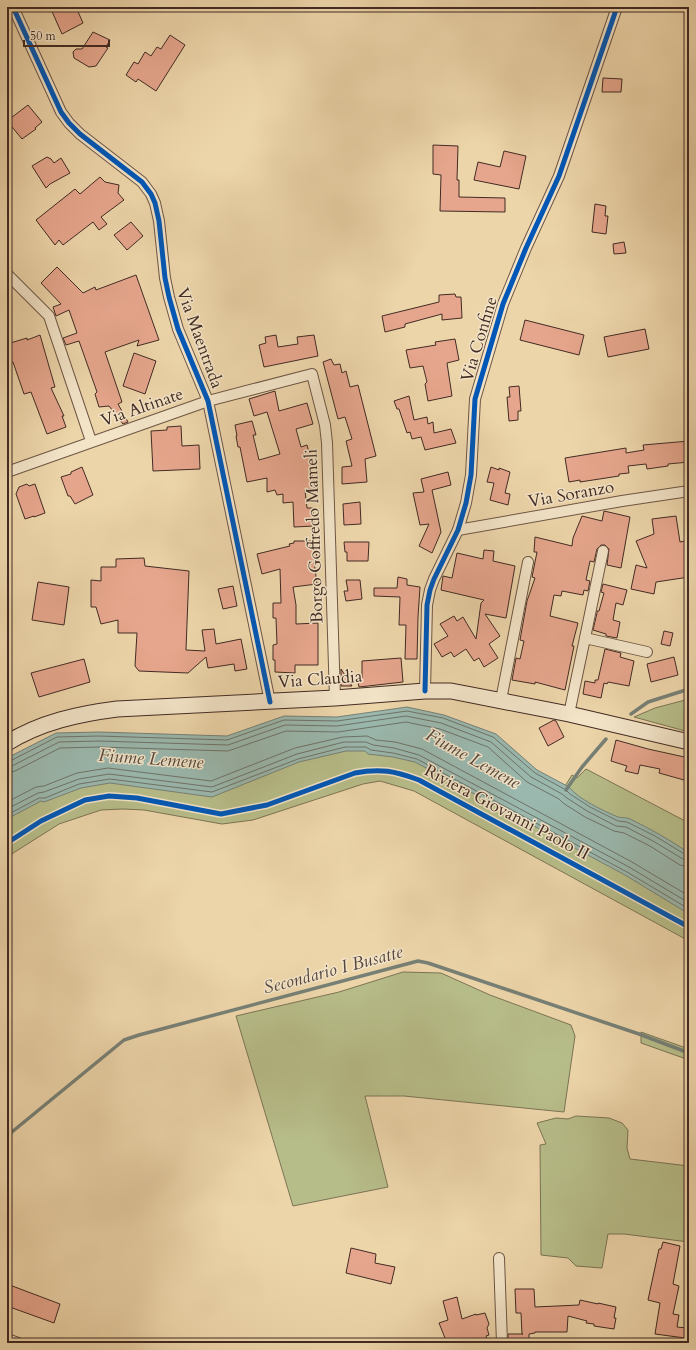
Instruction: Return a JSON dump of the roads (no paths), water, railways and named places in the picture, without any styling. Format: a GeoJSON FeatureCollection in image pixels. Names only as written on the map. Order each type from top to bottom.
{"type":"FeatureCollection","features":[{"type":"Feature","properties":{"kind":"street","name":"Via Maentrada"},"geometry":{"type":"LineString","coordinates":[[13,7],[61,112],[80,134],[142,182],[151,194],[155,203],[159,221],[165,278],[169,297],[178,329],[208,401],[270,702]]}},
{"type":"Feature","properties":{"kind":"street","name":"Via Confine"},"geometry":{"type":"LineString","coordinates":[[425,691],[427,605],[430,590],[458,530],[466,504],[471,475],[475,400],[503,304],[526,248],[559,176],[617,7]]}},
{"type":"Feature","properties":{"kind":"street"},"geometry":{"type":"LineString","coordinates":[[7,274],[49,316],[91,442]]}},
{"type":"Feature","properties":{"kind":"street","name":"Via Altinate"},"geometry":{"type":"LineString","coordinates":[[7,472],[208,401],[312,374]]}},
{"type":"Feature","properties":{"kind":"street","name":"Borgo Goffredo Mameli"},"geometry":{"type":"LineString","coordinates":[[312,374],[325,425],[327,443],[335,698]]}},
{"type":"Feature","properties":{"kind":"street","name":"Via Soranzo"},"geometry":{"type":"LineString","coordinates":[[458,530],[689,490]]}},
{"type":"Feature","properties":{"kind":"street"},"geometry":{"type":"LineString","coordinates":[[569,714],[603,551]]}},
{"type":"Feature","properties":{"kind":"street"},"geometry":{"type":"LineString","coordinates":[[500,700],[528,562]]}},
{"type":"Feature","properties":{"kind":"street"},"geometry":{"type":"LineString","coordinates":[[585,638],[647,652]]}},
{"type":"Feature","properties":{"kind":"street","name":"Via Claudia"},"geometry":{"type":"LineString","coordinates":[[7,742],[48,723],[91,712],[117,709],[270,702],[425,691],[451,691],[500,700],[615,724],[689,742]]}},
{"type":"Feature","properties":{"kind":"street"},"geometry":{"type":"LineString","coordinates":[[499,1258],[502,1343]]}},
{"type":"Feature","properties":{"kind":"street"},"geometry":{"type":"LineString","coordinates":[[7,1339],[18,1343]]}},
{"type":"Feature","properties":{"kind":"water","name":"Fiume Lemene"},"geometry":{"type":"Polygon","coordinates":[[[407,707],[444,715],[496,734],[537,770],[569,787],[578,796],[618,817],[628,818],[638,823],[689,853],[689,914],[625,875],[415,762],[393,757],[368,754],[365,751],[346,751],[299,762],[212,797],[110,783],[81,788],[44,802],[41,801],[7,819],[7,758],[56,733],[99,732],[227,736],[284,716],[337,717],[407,707]]]}},
{"type":"Feature","properties":{"kind":"waterway"},"geometry":{"type":"LineString","coordinates":[[631,714],[648,702],[689,689]]}},
{"type":"Feature","properties":{"kind":"waterway"},"geometry":{"type":"LineString","coordinates":[[566,790],[582,767],[606,739]]}},
{"type":"Feature","properties":{"kind":"waterway","name":"Secondario I Busatte"},"geometry":{"type":"LineString","coordinates":[[7,1136],[124,1040],[418,961],[428,963],[639,1034],[689,1053]]}}]}
